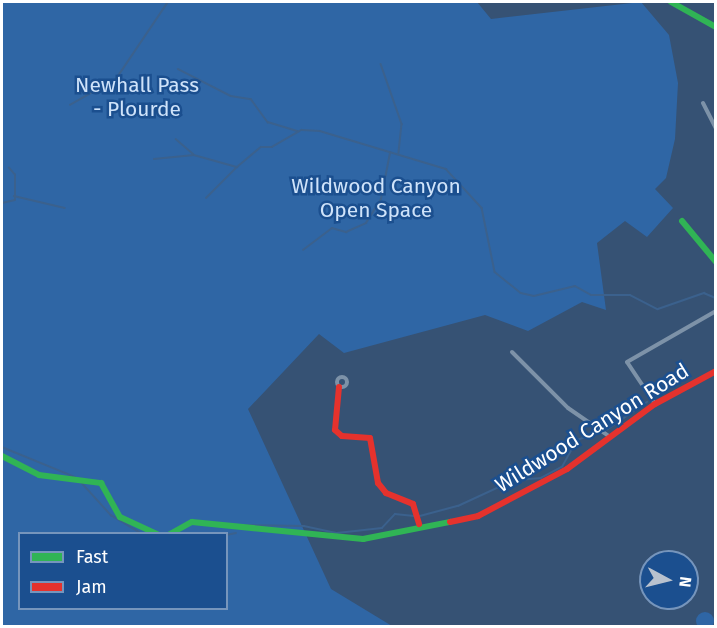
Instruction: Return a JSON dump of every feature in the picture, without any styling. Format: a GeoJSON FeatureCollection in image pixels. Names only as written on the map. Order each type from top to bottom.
{"type":"FeatureCollection","features":[{"type":"Feature","properties":{"kind":"street"},"geometry":{"type":"LineString","coordinates":[[671,2],[716,27]]}},
{"type":"Feature","properties":{"kind":"street"},"geometry":{"type":"LineString","coordinates":[[703,103],[716,129]]}},
{"type":"Feature","properties":{"kind":"street"},"geometry":{"type":"LineString","coordinates":[[682,221],[716,262]]}},
{"type":"Feature","properties":{"kind":"street"},"geometry":{"type":"LineString","coordinates":[[655,404],[626,365],[716,311]]}},
{"type":"Feature","properties":{"kind":"street"},"geometry":{"type":"LineString","coordinates":[[512,352],[568,408],[610,437]]}},
{"type":"Feature","properties":{"kind":"street","name":"Wildwood Canyon Road"},"geometry":{"type":"LineString","coordinates":[[174,532],[192,522],[363,539],[419,524],[483,515],[567,468],[655,404],[716,370]]}},
{"type":"Feature","properties":{"kind":"street"},"geometry":{"type":"LineString","coordinates":[[339,387],[333,400],[335,430],[342,436],[370,438],[378,483],[386,493],[412,504],[419,524]]}},
{"type":"Feature","properties":{"kind":"street"},"geometry":{"type":"LineString","coordinates":[[2,456],[39,476],[101,483],[120,517],[153,532]]}},
{"type":"Feature","properties":{"kind":"green space"},"geometry":{"type":"Polygon","coordinates":[[[2,2],[477,2],[491,19],[641,2],[669,35],[678,83],[675,139],[666,178],[655,189],[673,208],[647,237],[625,221],[597,243],[606,310],[582,302],[528,331],[485,315],[344,353],[319,334],[248,409],[331,589],[392,626],[2,626],[2,2]]]}},
{"type":"Feature","properties":{"kind":"green space"},"geometry":{"type":"Polygon","coordinates":[[[705,612],[713,618],[713,624],[708,629],[699,627],[696,621],[699,615],[705,612]]]}},
{"type":"Feature","properties":{"kind":"waterway"},"geometry":{"type":"LineString","coordinates":[[70,105],[116,79],[168,2]]}},
{"type":"Feature","properties":{"kind":"waterway"},"geometry":{"type":"LineString","coordinates":[[381,64],[402,124],[399,153]]}},
{"type":"Feature","properties":{"kind":"waterway"},"geometry":{"type":"LineString","coordinates":[[178,69],[231,96],[251,99],[268,122],[298,131]]}},
{"type":"Feature","properties":{"kind":"waterway"},"geometry":{"type":"LineString","coordinates":[[154,159],[194,155],[237,167],[261,147],[272,147],[302,130],[320,131],[446,169],[482,208],[495,272],[521,293],[534,296],[575,286],[591,295],[630,295],[658,309],[704,293],[716,298]]}},
{"type":"Feature","properties":{"kind":"waterway"},"geometry":{"type":"LineString","coordinates":[[176,139],[193,154]]}},
{"type":"Feature","properties":{"kind":"waterway"},"geometry":{"type":"LineString","coordinates":[[303,250],[332,228],[346,232],[366,223],[381,199],[390,153]]}},
{"type":"Feature","properties":{"kind":"waterway"},"geometry":{"type":"LineString","coordinates":[[2,203],[15,200],[15,175],[9,168]]}},
{"type":"Feature","properties":{"kind":"waterway"},"geometry":{"type":"LineString","coordinates":[[206,198],[236,168]]}},
{"type":"Feature","properties":{"kind":"waterway"},"geometry":{"type":"LineString","coordinates":[[14,196],[65,208]]}},
{"type":"Feature","properties":{"kind":"waterway"},"geometry":{"type":"LineString","coordinates":[[605,431],[647,402]]}},
{"type":"Feature","properties":{"kind":"waterway"},"geometry":{"type":"LineString","coordinates":[[518,480],[541,478],[562,467],[577,440],[598,433]]}},
{"type":"Feature","properties":{"kind":"waterway"},"geometry":{"type":"LineString","coordinates":[[2,447],[75,477]]}},
{"type":"Feature","properties":{"kind":"waterway"},"geometry":{"type":"LineString","coordinates":[[420,516],[458,506],[512,481]]}},
{"type":"Feature","properties":{"kind":"waterway"},"geometry":{"type":"LineString","coordinates":[[81,482],[111,515],[140,532]]}},
{"type":"Feature","properties":{"kind":"waterway"},"geometry":{"type":"LineString","coordinates":[[244,525],[304,526],[337,533],[382,528],[395,514],[414,516]]}},
{"type":"Feature","properties":{"kind":"waterway"},"geometry":{"type":"LineString","coordinates":[[228,535],[236,533]]}},
{"type":"Feature","properties":{"kind":"traffic: fast"},"geometry":{"type":"LineString","coordinates":[[671,2],[716,27]]}},
{"type":"Feature","properties":{"kind":"traffic: fast"},"geometry":{"type":"LineString","coordinates":[[682,221],[716,262]]}},
{"type":"Feature","properties":{"kind":"traffic: fast"},"geometry":{"type":"LineString","coordinates":[[2,456],[39,475],[101,483],[120,517],[153,532]]}},
{"type":"Feature","properties":{"kind":"traffic: fast"},"geometry":{"type":"LineString","coordinates":[[174,532],[192,522],[363,539],[450,522]]}},
{"type":"Feature","properties":{"kind":"traffic: jam"},"geometry":{"type":"LineString","coordinates":[[450,522],[478,516],[567,469],[655,404],[716,371]]}},
{"type":"Feature","properties":{"kind":"traffic: jam"},"geometry":{"type":"LineString","coordinates":[[339,387],[335,430],[342,436],[370,438],[378,483],[386,493],[413,504],[419,524]]}},
{"type":"Feature","properties":{"kind":"park label","name":"Newhall Pass - Plourde"},"geometry":{"type":"Point","coordinates":[137,97]}},
{"type":"Feature","properties":{"kind":"park label","name":"Wildwood Canyon Open Space"},"geometry":{"type":"Point","coordinates":[376,198]}}]}
